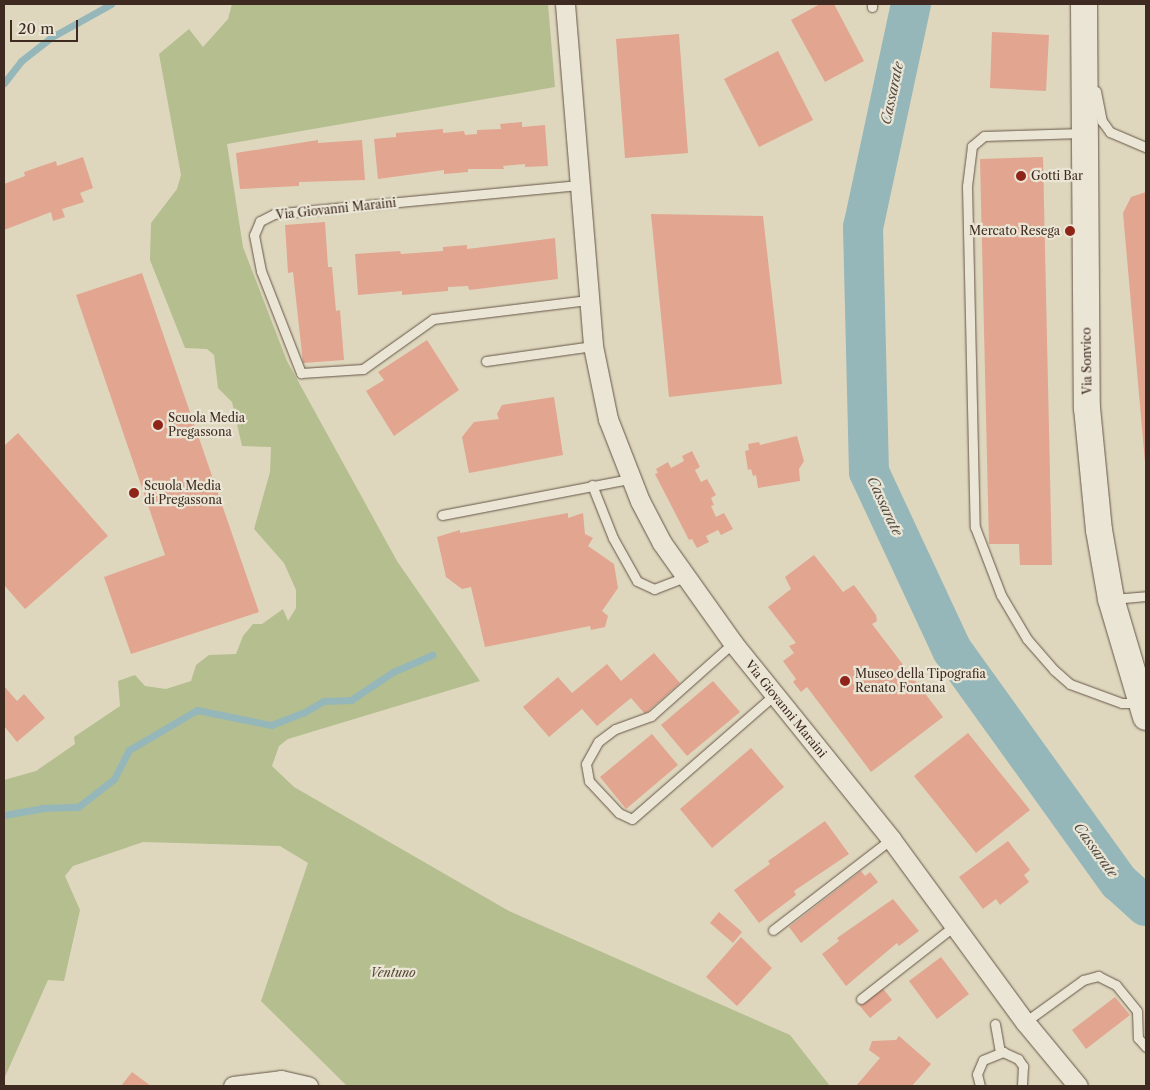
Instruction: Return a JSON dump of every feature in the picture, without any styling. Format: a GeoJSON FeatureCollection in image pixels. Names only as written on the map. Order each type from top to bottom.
{"type":"FeatureCollection","features":[{"type":"Feature","properties":{"kind":"main road","name":"Via Sonvico"},"geometry":{"type":"LineString","coordinates":[[1084,4],[1086,41],[1084,133],[1088,408],[1099,530],[1111,599],[1144,712]]}},
{"type":"Feature","properties":{"kind":"street","name":"Via Giovanni Maraini"},"geometry":{"type":"LineString","coordinates":[[565,4],[593,346],[608,419],[630,479],[649,521],[684,577],[733,643],[891,839],[1025,1022],[1078,1086]]}},
{"type":"Feature","properties":{"kind":"street"},"geometry":{"type":"LineString","coordinates":[[233,1086],[281,1080],[308,1086]]}},
{"type":"Feature","properties":{"kind":"lane"},"geometry":{"type":"LineString","coordinates":[[1086,41],[1102,122],[1110,132],[1146,147]]}},
{"type":"Feature","properties":{"kind":"lane"},"geometry":{"type":"LineString","coordinates":[[1084,133],[984,136],[972,146],[967,186],[976,527],[1001,595],[1027,639],[1054,670],[1070,684],[1144,712]]}},
{"type":"Feature","properties":{"kind":"lane","name":"Via Giovanni Maraini"},"geometry":{"type":"LineString","coordinates":[[579,185],[274,214],[260,220],[254,235],[261,271],[302,372],[363,369],[433,319],[588,300]]}},
{"type":"Feature","properties":{"kind":"lane"},"geometry":{"type":"LineString","coordinates":[[486,361],[593,346]]}},
{"type":"Feature","properties":{"kind":"lane"},"geometry":{"type":"LineString","coordinates":[[442,514],[630,479]]}},
{"type":"Feature","properties":{"kind":"lane"},"geometry":{"type":"LineString","coordinates":[[592,485],[613,538],[642,585],[654,589],[684,577]]}},
{"type":"Feature","properties":{"kind":"lane"},"geometry":{"type":"LineString","coordinates":[[1111,599],[1146,596]]}},
{"type":"Feature","properties":{"kind":"lane"},"geometry":{"type":"LineString","coordinates":[[733,643],[651,716],[615,729],[598,742],[586,764],[588,781],[619,813],[632,818],[774,695]]}},
{"type":"Feature","properties":{"kind":"lane"},"geometry":{"type":"LineString","coordinates":[[772,930],[891,839]]}},
{"type":"Feature","properties":{"kind":"lane"},"geometry":{"type":"LineString","coordinates":[[861,999],[954,926]]}},
{"type":"Feature","properties":{"kind":"lane"},"geometry":{"type":"LineString","coordinates":[[1025,1022],[1083,980],[1098,976],[1116,985],[1137,1010],[1138,1038],[1146,1046]]}},
{"type":"Feature","properties":{"kind":"lane"},"geometry":{"type":"LineString","coordinates":[[995,1024],[1000,1052]]}},
{"type":"Feature","properties":{"kind":"lane"},"geometry":{"type":"LineString","coordinates":[[980,1086],[979,1067],[989,1056],[1000,1052],[1011,1054],[1023,1066],[1022,1086]]}},
{"type":"Feature","properties":{"kind":"green space","name":"Ventuno"},"geometry":{"type":"Polygon","coordinates":[[[232,4],[548,4],[555,87],[227,144],[243,247],[287,361],[397,561],[480,681],[288,739],[279,746],[272,766],[294,787],[509,911],[790,1035],[830,1086],[347,1086],[261,1001],[308,863],[280,846],[143,842],[73,866],[65,876],[80,910],[64,981],[48,980],[4,1079],[4,780],[36,771],[75,744],[74,737],[120,706],[118,681],[135,675],[145,686],[166,689],[191,681],[196,665],[209,655],[236,654],[243,636],[253,624],[262,624],[283,609],[288,621],[296,608],[296,590],[284,563],[254,529],[270,472],[271,447],[242,446],[232,402],[218,388],[214,355],[207,349],[185,348],[150,260],[151,223],[177,189],[181,175],[159,54],[189,29],[203,47],[228,19],[232,4]]]}},
{"type":"Feature","properties":{"kind":"building"},"geometry":{"type":"Polygon","coordinates":[[[820,4],[834,4],[864,61],[825,82],[791,20],[820,4]]]}},
{"type":"Feature","properties":{"kind":"building"},"geometry":{"type":"Polygon","coordinates":[[[992,32],[1049,35],[1046,91],[990,88],[992,32]]]}},
{"type":"Feature","properties":{"kind":"building"},"geometry":{"type":"Polygon","coordinates":[[[679,34],[688,153],[625,158],[616,39],[679,34]]]}},
{"type":"Feature","properties":{"kind":"building"},"geometry":{"type":"Polygon","coordinates":[[[778,51],[813,120],[759,147],[724,79],[778,51]]]}},
{"type":"Feature","properties":{"kind":"building"},"geometry":{"type":"Polygon","coordinates":[[[522,122],[522,127],[545,125],[548,166],[525,167],[525,164],[503,166],[504,169],[468,169],[468,172],[444,174],[444,170],[378,179],[374,139],[396,137],[396,133],[443,129],[443,133],[464,131],[465,135],[477,134],[477,130],[501,129],[500,124],[522,122]]]}},
{"type":"Feature","properties":{"kind":"building"},"geometry":{"type":"Polygon","coordinates":[[[318,140],[318,143],[362,140],[365,180],[299,182],[299,186],[240,189],[236,153],[318,140]]]}},
{"type":"Feature","properties":{"kind":"building"},"geometry":{"type":"Polygon","coordinates":[[[83,157],[93,188],[80,193],[84,202],[62,209],[65,217],[53,221],[51,212],[4,230],[4,184],[25,176],[24,172],[56,161],[57,166],[83,157]]]}},
{"type":"Feature","properties":{"kind":"building"},"geometry":{"type":"Polygon","coordinates":[[[1043,157],[1052,565],[1020,565],[1019,544],[989,544],[980,159],[1043,157]]]}},
{"type":"Feature","properties":{"kind":"building"},"geometry":{"type":"Polygon","coordinates":[[[1146,192],[1145,462],[1123,213],[1131,197],[1146,192]]]}},
{"type":"Feature","properties":{"kind":"building"},"geometry":{"type":"Polygon","coordinates":[[[651,214],[763,216],[782,384],[669,397],[651,214]]]}},
{"type":"Feature","properties":{"kind":"building"},"geometry":{"type":"Polygon","coordinates":[[[325,222],[328,267],[332,267],[336,311],[340,310],[344,360],[303,363],[293,272],[288,273],[285,225],[325,222]]]}},
{"type":"Feature","properties":{"kind":"building"},"geometry":{"type":"Polygon","coordinates":[[[555,238],[558,279],[469,290],[468,286],[448,287],[448,291],[402,295],[402,291],[358,295],[355,254],[400,251],[401,254],[443,251],[443,247],[467,245],[467,249],[555,238]]]}},
{"type":"Feature","properties":{"kind":"building","name":"Scuola Media Pregassona"},"geometry":{"type":"Polygon","coordinates":[[[142,273],[259,612],[131,654],[104,577],[165,555],[76,295],[142,273]]]}},
{"type":"Feature","properties":{"kind":"building"},"geometry":{"type":"Polygon","coordinates":[[[427,340],[459,390],[394,436],[366,391],[384,380],[378,372],[427,340]]]}},
{"type":"Feature","properties":{"kind":"building"},"geometry":{"type":"Polygon","coordinates":[[[554,397],[563,455],[469,473],[462,437],[474,422],[499,419],[497,414],[502,405],[554,397]]]}},
{"type":"Feature","properties":{"kind":"building"},"geometry":{"type":"Polygon","coordinates":[[[18,433],[108,536],[25,609],[4,585],[4,446],[18,433]]]}},
{"type":"Feature","properties":{"kind":"building"},"geometry":{"type":"Polygon","coordinates":[[[797,436],[804,461],[799,469],[800,481],[758,488],[756,475],[753,476],[751,469],[748,470],[745,451],[749,450],[748,444],[759,442],[760,445],[797,436]]]}},
{"type":"Feature","properties":{"kind":"building"},"geometry":{"type":"Polygon","coordinates":[[[692,451],[700,467],[695,470],[701,482],[707,479],[716,495],[711,498],[714,505],[711,506],[716,517],[724,513],[733,529],[721,535],[718,530],[706,536],[709,542],[697,548],[692,539],[689,540],[655,474],[658,473],[656,469],[668,462],[671,468],[684,461],[682,456],[692,451]]]}},
{"type":"Feature","properties":{"kind":"building"},"geometry":{"type":"Polygon","coordinates":[[[568,513],[568,518],[583,513],[585,534],[593,538],[588,546],[614,564],[618,588],[602,611],[608,616],[605,627],[591,630],[590,626],[485,647],[471,587],[462,589],[446,577],[437,537],[460,530],[460,533],[568,513]]]}},
{"type":"Feature","properties":{"kind":"building"},"geometry":{"type":"Polygon","coordinates":[[[814,555],[843,592],[854,585],[876,615],[877,621],[872,624],[943,717],[871,772],[807,687],[801,692],[793,682],[796,679],[783,661],[794,653],[789,646],[796,643],[768,607],[791,589],[785,577],[814,555]]]}},
{"type":"Feature","properties":{"kind":"building"},"geometry":{"type":"Polygon","coordinates":[[[654,653],[680,683],[645,714],[631,698],[597,726],[582,709],[549,737],[523,707],[558,677],[572,693],[607,664],[621,681],[654,653]]]}},
{"type":"Feature","properties":{"kind":"building"},"geometry":{"type":"Polygon","coordinates":[[[713,681],[740,712],[687,756],[661,725],[713,681]]]}},
{"type":"Feature","properties":{"kind":"building"},"geometry":{"type":"Polygon","coordinates":[[[4,686],[17,701],[24,694],[45,718],[17,742],[4,726],[4,686]]]}},
{"type":"Feature","properties":{"kind":"building"},"geometry":{"type":"Polygon","coordinates":[[[968,733],[1030,810],[976,853],[914,776],[968,733]]]}},
{"type":"Feature","properties":{"kind":"building"},"geometry":{"type":"Polygon","coordinates":[[[652,734],[678,765],[626,809],[600,777],[652,734]]]}},
{"type":"Feature","properties":{"kind":"building"},"geometry":{"type":"Polygon","coordinates":[[[751,748],[784,787],[712,848],[680,809],[751,748]]]}},
{"type":"Feature","properties":{"kind":"building"},"geometry":{"type":"Polygon","coordinates":[[[825,821],[849,854],[794,891],[796,895],[759,923],[734,890],[770,864],[768,861],[825,821]]]}},
{"type":"Feature","properties":{"kind":"building"},"geometry":{"type":"Polygon","coordinates":[[[1008,841],[1030,870],[1024,875],[1029,882],[1000,905],[996,899],[983,909],[959,877],[1008,841]]]}},
{"type":"Feature","properties":{"kind":"building"},"geometry":{"type":"Polygon","coordinates":[[[861,871],[865,876],[870,872],[878,882],[801,943],[789,927],[861,871]]]}},
{"type":"Feature","properties":{"kind":"building"},"geometry":{"type":"Polygon","coordinates":[[[893,899],[919,931],[899,946],[897,943],[846,986],[822,954],[839,941],[837,938],[893,899]]]}},
{"type":"Feature","properties":{"kind":"building"},"geometry":{"type":"Polygon","coordinates":[[[719,912],[742,932],[733,943],[710,923],[719,912]]]}},
{"type":"Feature","properties":{"kind":"building"},"geometry":{"type":"Polygon","coordinates":[[[741,937],[772,968],[737,1006],[706,977],[741,937]]]}},
{"type":"Feature","properties":{"kind":"building"},"geometry":{"type":"Polygon","coordinates":[[[941,957],[969,994],[937,1019],[909,981],[941,957]]]}},
{"type":"Feature","properties":{"kind":"building"},"geometry":{"type":"Polygon","coordinates":[[[881,986],[892,1000],[870,1018],[859,1005],[881,986]]]}},
{"type":"Feature","properties":{"kind":"building"},"geometry":{"type":"Polygon","coordinates":[[[1115,997],[1130,1015],[1086,1049],[1072,1030],[1115,997]]]}},
{"type":"Feature","properties":{"kind":"building"},"geometry":{"type":"Polygon","coordinates":[[[899,1036],[931,1064],[912,1086],[856,1086],[880,1058],[869,1050],[872,1041],[896,1040],[899,1036]]]}},
{"type":"Feature","properties":{"kind":"building"},"geometry":{"type":"Polygon","coordinates":[[[132,1072],[151,1086],[121,1086],[132,1072]]]}},
{"type":"Feature","properties":{"kind":"waterway"},"geometry":{"type":"LineString","coordinates":[[4,83],[21,61],[50,38],[111,4]]}},
{"type":"Feature","properties":{"kind":"waterway","name":"Cassarate"},"geometry":{"type":"LineString","coordinates":[[911,4],[863,227],[869,472],[952,650],[1119,882],[1146,906]]}},
{"type":"Feature","properties":{"kind":"waterway"},"geometry":{"type":"LineString","coordinates":[[4,815],[42,808],[78,807],[114,779],[129,750],[197,710],[271,725],[303,713],[324,701],[351,700],[393,672],[432,655]]}},
{"type":"Feature","properties":{"kind":"place","name":"Gotti Bar"},"geometry":{"type":"Point","coordinates":[1021,176]}},
{"type":"Feature","properties":{"kind":"place","name":"Mercato Resega"},"geometry":{"type":"Point","coordinates":[1070,231]}},
{"type":"Feature","properties":{"kind":"place","name":"Scuola Media Pregassona"},"geometry":{"type":"Point","coordinates":[158,425]}},
{"type":"Feature","properties":{"kind":"place","name":"Scuola Media di Pregassona"},"geometry":{"type":"Point","coordinates":[134,493]}},
{"type":"Feature","properties":{"kind":"place","name":"Museo della Tipografia Renato Fontana"},"geometry":{"type":"Point","coordinates":[845,681]}}]}
